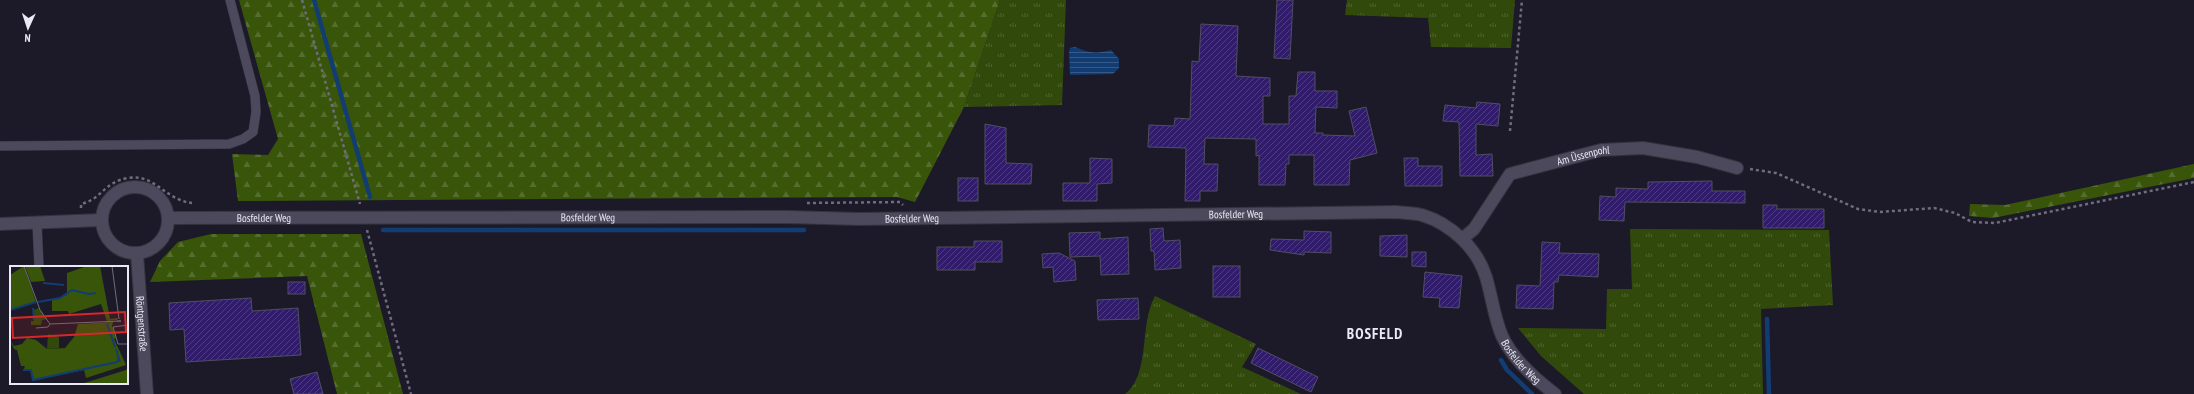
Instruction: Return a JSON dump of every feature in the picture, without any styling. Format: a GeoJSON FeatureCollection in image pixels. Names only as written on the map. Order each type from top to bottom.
{"type":"FeatureCollection","features":[{"type":"Feature","properties":{"kind":"street","name":"Am Üssenpohl"},"geometry":{"type":"LineString","coordinates":[[1462,239],[1474,229],[1510,174],[1600,150],[1643,148],[1697,157],[1737,168]]}},
{"type":"Feature","properties":{"kind":"street"},"geometry":{"type":"LineString","coordinates":[[134,187],[150,191],[163,202],[168,218],[166,231],[160,242],[150,250],[137,254],[124,252],[112,245],[104,233],[101,220],[106,204],[118,192],[134,187]]}},
{"type":"Feature","properties":{"kind":"street","name":"Bosfelder Weg"},"geometry":{"type":"LineString","coordinates":[[168,218],[921,218],[1395,212],[1422,215],[1446,226],[1462,239],[1476,257],[1486,276],[1496,318],[1503,337],[1515,357],[1556,394]]}},
{"type":"Feature","properties":{"kind":"street"},"geometry":{"type":"LineString","coordinates":[[0,224],[101,220]]}},
{"type":"Feature","properties":{"kind":"street","name":"Röntgenstraße"},"geometry":{"type":"LineString","coordinates":[[137,254],[146,394]]}},
{"type":"Feature","properties":{"kind":"lane"},"geometry":{"type":"LineString","coordinates":[[0,146],[229,144],[243,139],[253,132],[256,112],[255,96],[230,0]]}},
{"type":"Feature","properties":{"kind":"lane"},"geometry":{"type":"LineString","coordinates":[[37,223],[39,266]]}},
{"type":"Feature","properties":{"kind":"path"},"geometry":{"type":"LineString","coordinates":[[302,0],[364,218],[411,394]]}},
{"type":"Feature","properties":{"kind":"path"},"geometry":{"type":"LineString","coordinates":[[1510,131],[1522,0]]}},
{"type":"Feature","properties":{"kind":"path"},"geometry":{"type":"LineString","coordinates":[[1737,168],[1776,173],[1858,209],[1880,212],[1934,208],[1955,213],[1972,222],[1994,223],[2194,182]]}},
{"type":"Feature","properties":{"kind":"path"},"geometry":{"type":"LineString","coordinates":[[83,221],[81,204],[92,201],[109,184],[129,177],[151,180],[172,198],[197,203]]}},
{"type":"Feature","properties":{"kind":"path"},"geometry":{"type":"LineString","coordinates":[[804,202],[900,202],[921,218]]}},
{"type":"Feature","properties":{"kind":"path"},"geometry":{"type":"LineString","coordinates":[[352,204],[368,204]]}},
{"type":"Feature","properties":{"kind":"green space"},"geometry":{"type":"Polygon","coordinates":[[[239,0],[1000,0],[964,107],[915,202],[897,197],[238,201],[232,154],[268,155],[278,139],[239,0]]]}},
{"type":"Feature","properties":{"kind":"green space"},"geometry":{"type":"Polygon","coordinates":[[[1000,0],[1066,0],[1062,105],[964,107],[1000,0]]]}},
{"type":"Feature","properties":{"kind":"green space"},"geometry":{"type":"Polygon","coordinates":[[[1347,0],[1515,0],[1511,48],[1431,47],[1428,18],[1345,15],[1347,0]]]}},
{"type":"Feature","properties":{"kind":"green space"},"geometry":{"type":"Polygon","coordinates":[[[2194,164],[2194,178],[1993,218],[1969,216],[1970,204],[2005,205],[2194,164]]]}},
{"type":"Feature","properties":{"kind":"green space"},"geometry":{"type":"Polygon","coordinates":[[[1630,229],[1829,230],[1833,305],[1761,309],[1763,394],[1584,394],[1541,356],[1518,328],[1606,329],[1607,289],[1632,289],[1630,229]]]}},
{"type":"Feature","properties":{"kind":"green space"},"geometry":{"type":"Polygon","coordinates":[[[211,234],[361,234],[403,394],[337,394],[307,276],[150,282],[160,261],[178,242],[211,234]]]}},
{"type":"Feature","properties":{"kind":"green space"},"geometry":{"type":"Polygon","coordinates":[[[1155,296],[1256,344],[1242,367],[1301,394],[1125,394],[1133,385],[1142,362],[1147,320],[1150,307],[1155,296]]]}},
{"type":"Feature","properties":{"kind":"water"},"geometry":{"type":"Polygon","coordinates":[[[1075,47],[1084,51],[1093,52],[1111,50],[1119,59],[1119,68],[1113,74],[1070,75],[1069,52],[1070,48],[1075,47]]]}},
{"type":"Feature","properties":{"kind":"building"},"geometry":{"type":"Polygon","coordinates":[[[1277,0],[1293,0],[1290,59],[1274,58],[1277,0]]]}},
{"type":"Feature","properties":{"kind":"building"},"geometry":{"type":"Polygon","coordinates":[[[1201,24],[1238,26],[1236,76],[1270,78],[1270,96],[1263,96],[1263,124],[1289,124],[1289,96],[1296,96],[1298,72],[1315,72],[1315,91],[1337,91],[1337,108],[1316,107],[1315,133],[1323,133],[1323,135],[1355,136],[1349,111],[1366,107],[1377,153],[1350,160],[1349,185],[1314,185],[1314,155],[1289,155],[1289,164],[1286,164],[1285,185],[1259,185],[1259,155],[1256,156],[1256,139],[1205,138],[1204,164],[1218,164],[1217,191],[1200,191],[1200,201],[1185,201],[1186,148],[1148,147],[1149,125],[1174,126],[1175,118],[1190,119],[1192,61],[1199,62],[1201,24]]]}},
{"type":"Feature","properties":{"kind":"building"},"geometry":{"type":"Polygon","coordinates":[[[1477,102],[1500,104],[1498,126],[1476,124],[1476,155],[1492,154],[1493,176],[1460,176],[1459,122],[1443,121],[1445,105],[1476,108],[1477,102]]]}},
{"type":"Feature","properties":{"kind":"building"},"geometry":{"type":"Polygon","coordinates":[[[985,124],[1006,128],[1006,163],[1032,164],[1031,184],[985,184],[985,124]]]}},
{"type":"Feature","properties":{"kind":"building"},"geometry":{"type":"Polygon","coordinates":[[[1090,158],[1112,159],[1112,183],[1097,184],[1097,201],[1063,201],[1063,183],[1090,183],[1090,158]]]}},
{"type":"Feature","properties":{"kind":"building"},"geometry":{"type":"Polygon","coordinates":[[[1404,158],[1418,158],[1418,166],[1442,166],[1442,186],[1405,186],[1404,158]]]}},
{"type":"Feature","properties":{"kind":"building"},"geometry":{"type":"Polygon","coordinates":[[[958,178],[978,178],[978,201],[958,201],[958,178]]]}},
{"type":"Feature","properties":{"kind":"building"},"geometry":{"type":"Polygon","coordinates":[[[1712,181],[1712,191],[1745,191],[1745,203],[1625,202],[1624,221],[1599,220],[1600,196],[1616,197],[1616,188],[1648,189],[1648,182],[1712,181]]]}},
{"type":"Feature","properties":{"kind":"building"},"geometry":{"type":"Polygon","coordinates":[[[1763,205],[1777,205],[1777,209],[1824,209],[1824,228],[1763,228],[1763,205]]]}},
{"type":"Feature","properties":{"kind":"building"},"geometry":{"type":"Polygon","coordinates":[[[1163,228],[1164,241],[1180,240],[1181,268],[1155,270],[1154,251],[1151,251],[1150,229],[1163,228]]]}},
{"type":"Feature","properties":{"kind":"building"},"geometry":{"type":"Polygon","coordinates":[[[1304,231],[1331,232],[1331,253],[1304,252],[1304,255],[1270,250],[1271,239],[1304,240],[1304,231]]]}},
{"type":"Feature","properties":{"kind":"building"},"geometry":{"type":"Polygon","coordinates":[[[1100,232],[1100,239],[1128,237],[1129,274],[1101,275],[1100,256],[1070,257],[1069,233],[1100,232]]]}},
{"type":"Feature","properties":{"kind":"building"},"geometry":{"type":"Polygon","coordinates":[[[1407,235],[1407,257],[1380,256],[1380,236],[1407,235]]]}},
{"type":"Feature","properties":{"kind":"building"},"geometry":{"type":"Polygon","coordinates":[[[974,241],[1002,241],[1002,262],[975,262],[975,270],[937,270],[937,247],[974,247],[974,241]]]}},
{"type":"Feature","properties":{"kind":"building"},"geometry":{"type":"Polygon","coordinates":[[[1542,242],[1560,243],[1559,253],[1599,254],[1598,277],[1559,275],[1558,282],[1554,282],[1553,309],[1516,308],[1517,285],[1540,286],[1542,242]]]}},
{"type":"Feature","properties":{"kind":"building"},"geometry":{"type":"Polygon","coordinates":[[[1412,252],[1426,252],[1426,267],[1412,266],[1412,252]]]}},
{"type":"Feature","properties":{"kind":"building"},"geometry":{"type":"Polygon","coordinates":[[[1059,253],[1075,261],[1076,280],[1054,282],[1053,267],[1043,268],[1042,254],[1059,253]]]}},
{"type":"Feature","properties":{"kind":"building"},"geometry":{"type":"Polygon","coordinates":[[[1213,266],[1240,266],[1240,297],[1213,297],[1213,266]]]}},
{"type":"Feature","properties":{"kind":"building"},"geometry":{"type":"Polygon","coordinates":[[[1425,272],[1462,276],[1459,308],[1439,307],[1440,298],[1423,297],[1425,272]]]}},
{"type":"Feature","properties":{"kind":"building"},"geometry":{"type":"Polygon","coordinates":[[[288,282],[305,282],[305,294],[288,294],[288,282]]]}},
{"type":"Feature","properties":{"kind":"building"},"geometry":{"type":"Polygon","coordinates":[[[251,298],[252,311],[298,308],[301,355],[186,362],[184,329],[170,330],[169,303],[251,298]]]}},
{"type":"Feature","properties":{"kind":"building"},"geometry":{"type":"Polygon","coordinates":[[[1138,298],[1139,319],[1098,320],[1097,300],[1138,298]]]}},
{"type":"Feature","properties":{"kind":"building"},"geometry":{"type":"Polygon","coordinates":[[[1258,348],[1318,377],[1311,392],[1251,363],[1258,348]]]}},
{"type":"Feature","properties":{"kind":"building"},"geometry":{"type":"Polygon","coordinates":[[[317,372],[323,394],[294,394],[290,379],[317,372]]]}},
{"type":"Feature","properties":{"kind":"waterway"},"geometry":{"type":"LineString","coordinates":[[314,0],[370,197]]}},
{"type":"Feature","properties":{"kind":"waterway"},"geometry":{"type":"LineString","coordinates":[[383,230],[804,230]]}},
{"type":"Feature","properties":{"kind":"waterway"},"geometry":{"type":"LineString","coordinates":[[1767,319],[1769,394]]}},
{"type":"Feature","properties":{"kind":"waterway"},"geometry":{"type":"LineString","coordinates":[[1501,360],[1507,370],[1532,394]]}},
{"type":"Feature","properties":{"kind":"district","name":"BOSFELD"},"geometry":{"type":"Point","coordinates":[1375,333]}}]}
